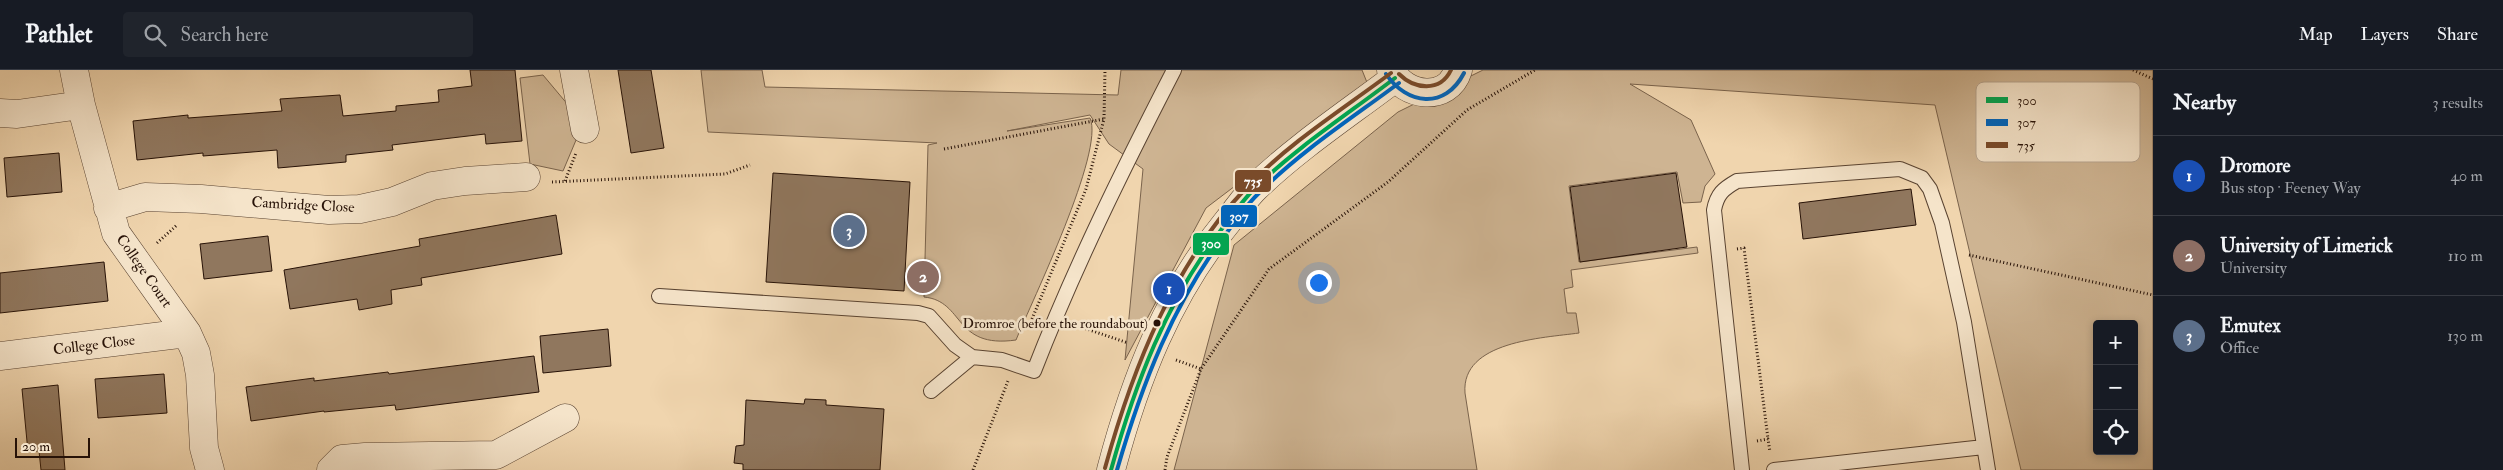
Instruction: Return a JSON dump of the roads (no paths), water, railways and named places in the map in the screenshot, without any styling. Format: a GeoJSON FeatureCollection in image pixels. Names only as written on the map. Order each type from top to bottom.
{"type":"FeatureCollection","features":[{"type":"Feature","properties":{"kind":"street","name":"College Court"},"geometry":{"type":"LineString","coordinates":[[74,70],[81,105],[116,233],[187,333],[196,353],[200,375],[204,448],[210,470]]}},
{"type":"Feature","properties":{"kind":"street"},"geometry":{"type":"LineString","coordinates":[[574,70],[585,129]]}},
{"type":"Feature","properties":{"kind":"street"},"geometry":{"type":"LineString","coordinates":[[1111,470],[1124,418],[1149,350],[1177,294],[1206,248],[1256,186],[1393,74],[1408,89],[1424,94],[1438,91],[1451,82],[1458,70]]}},
{"type":"Feature","properties":{"kind":"street"},"geometry":{"type":"LineString","coordinates":[[0,113],[17,114],[81,105]]}},
{"type":"Feature","properties":{"kind":"street","name":"Cambridge Close"},"geometry":{"type":"LineString","coordinates":[[108,208],[145,197],[201,198],[328,210],[360,209],[392,202],[432,186],[465,181],[526,177]]}},
{"type":"Feature","properties":{"kind":"street","name":"College Close"},"geometry":{"type":"LineString","coordinates":[[0,356],[187,333]]}},
{"type":"Feature","properties":{"kind":"street"},"geometry":{"type":"LineString","coordinates":[[331,470],[342,459],[364,457],[494,462],[565,418]]}},
{"type":"Feature","properties":{"kind":"lane"},"geometry":{"type":"LineString","coordinates":[[659,296],[918,313],[929,316],[955,345],[972,357],[1002,360],[1034,371],[1054,318],[1121,172],[1174,70]]}},
{"type":"Feature","properties":{"kind":"lane"},"geometry":{"type":"LineString","coordinates":[[1742,470],[1714,210],[1716,198],[1724,188],[1737,181],[1900,169],[1922,178],[1930,189],[1949,250],[1964,322],[1988,470]]}},
{"type":"Feature","properties":{"kind":"lane"},"geometry":{"type":"LineString","coordinates":[[932,391],[972,357]]}},
{"type":"Feature","properties":{"kind":"lane"},"geometry":{"type":"LineString","coordinates":[[1774,470],[1984,446]]}},
{"type":"Feature","properties":{"kind":"place","name":"Emutex"},"geometry":{"type":"Point","coordinates":[849,231]}},
{"type":"Feature","properties":{"kind":"place","name":"University of Limerick"},"geometry":{"type":"Point","coordinates":[923,277]}},
{"type":"Feature","properties":{"kind":"place","name":"Dromore"},"geometry":{"type":"Point","coordinates":[1169,289]}},
{"type":"Feature","properties":{"kind":"place","name":"Dromroe (before the roundabout)"},"geometry":{"type":"Point","coordinates":[1157,323]}}]}
